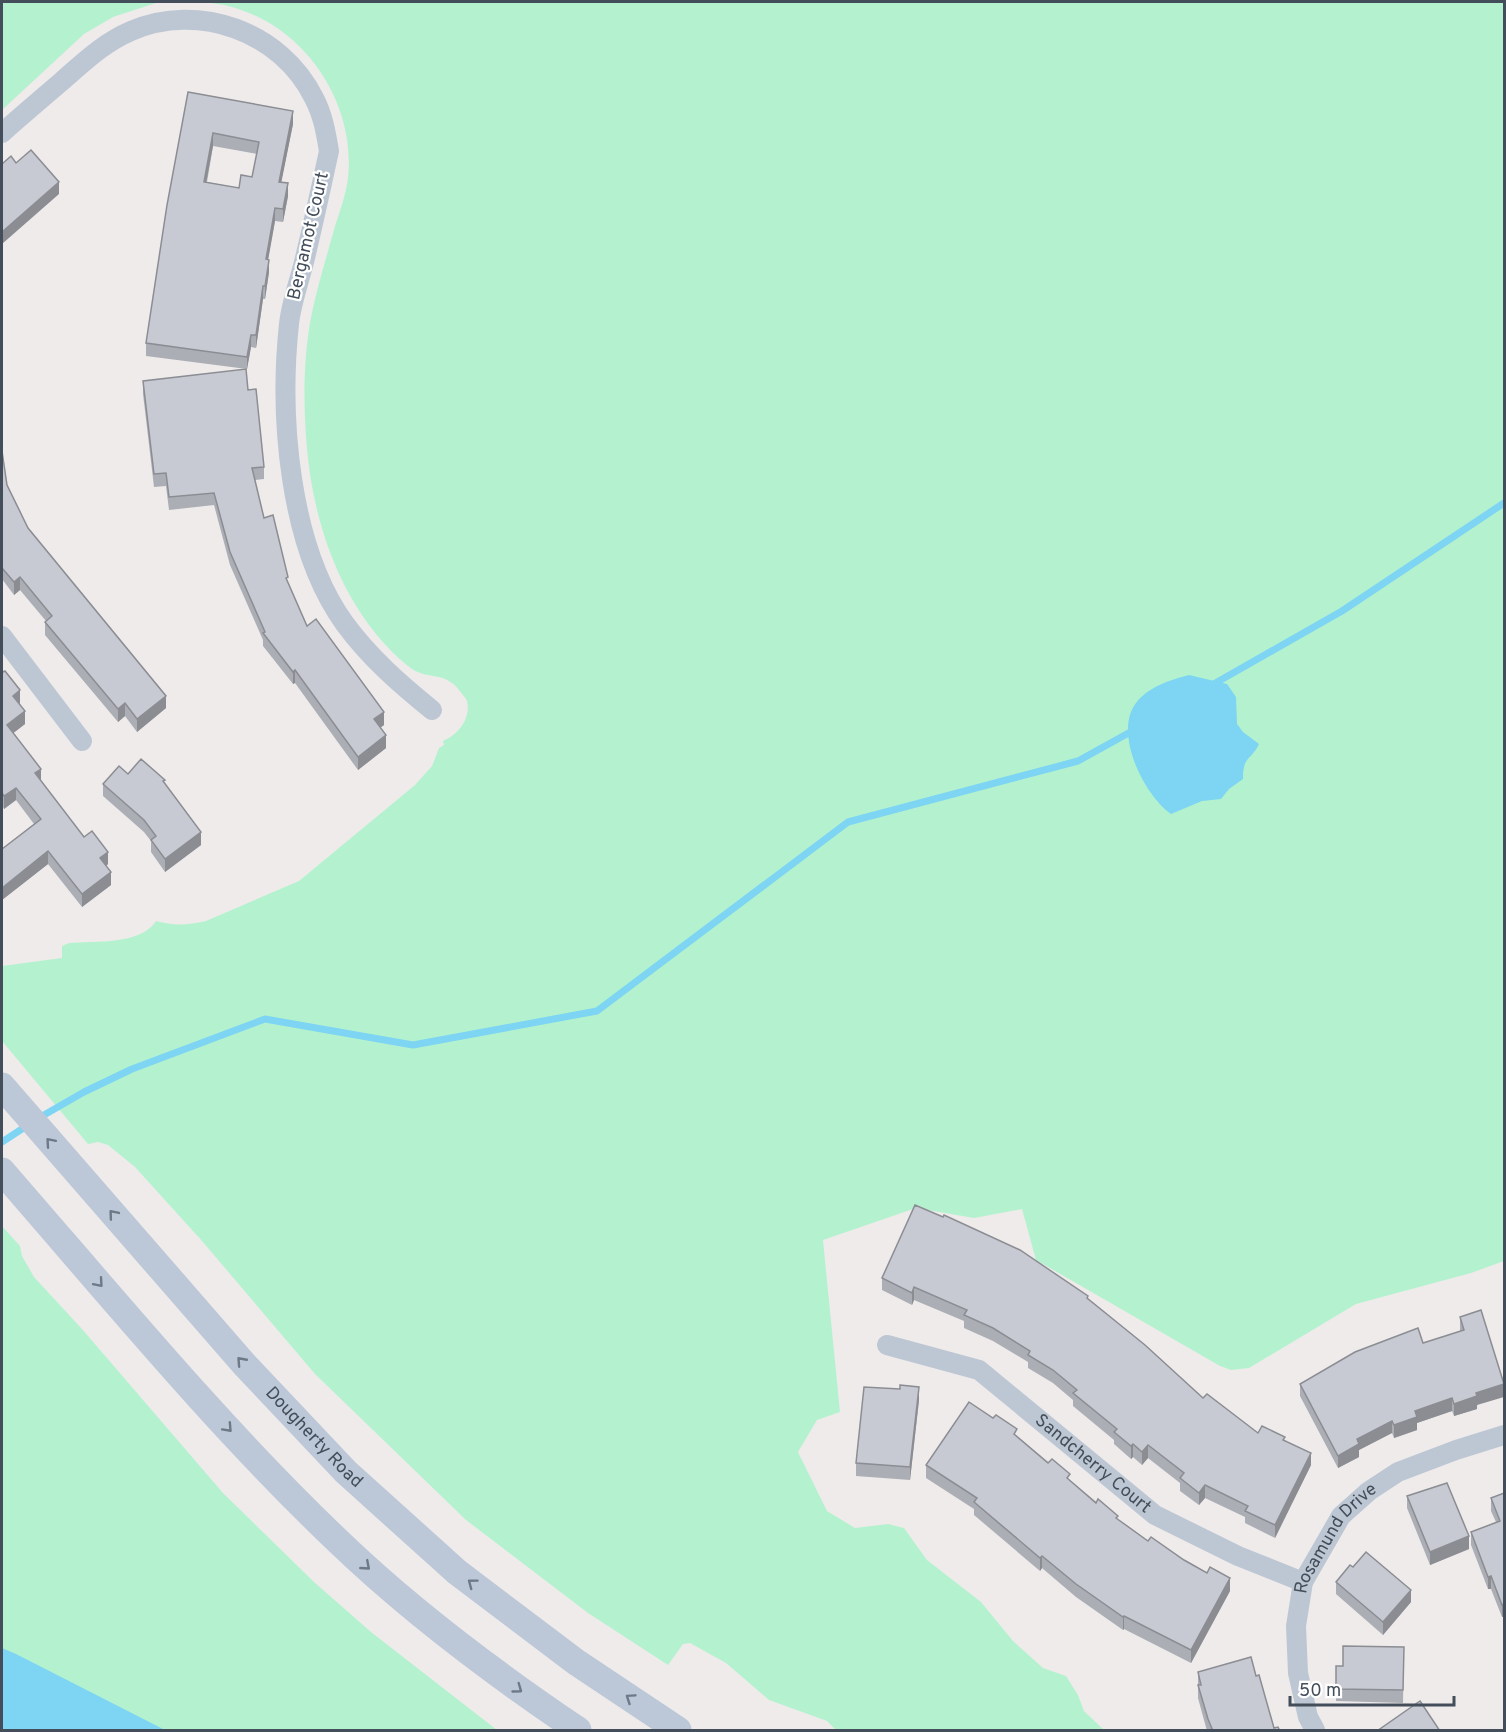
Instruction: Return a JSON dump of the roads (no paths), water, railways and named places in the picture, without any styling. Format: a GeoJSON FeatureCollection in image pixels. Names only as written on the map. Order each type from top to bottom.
{"type":"FeatureCollection","features":[{"type":"Feature","properties":{"kind":"main road","name":"Dougherty Road"},"geometry":{"type":"LineString","coordinates":[[2,1086],[244,1364],[346,1472],[457,1572],[576,1662],[678,1731]]}},
{"type":"Feature","properties":{"kind":"main road"},"geometry":{"type":"LineString","coordinates":[[2,1171],[203,1401],[279,1484],[341,1545],[471,1656],[578,1731]]}},
{"type":"Feature","properties":{"kind":"street","name":"Bergamot Court"},"geometry":{"type":"LineString","coordinates":[[2,133],[100,47],[130,31],[160,21],[190,18],[233,27],[266,43],[294,68],[315,99],[325,125],[329,151],[289,322],[286,379],[289,436],[292,480],[301,525],[320,581],[343,622],[389,674],[432,710]]}},
{"type":"Feature","properties":{"kind":"street"},"geometry":{"type":"LineString","coordinates":[[2,636],[82,741]]}},
{"type":"Feature","properties":{"kind":"street","name":"Sandcherry Court"},"geometry":{"type":"LineString","coordinates":[[887,1345],[979,1370],[1155,1515],[1238,1556],[1303,1582]]}},
{"type":"Feature","properties":{"kind":"street","name":"Rosamund Drive"},"geometry":{"type":"LineString","coordinates":[[1315,1731],[1308,1716],[1298,1673],[1296,1626],[1303,1582],[1341,1516],[1369,1491],[1398,1472],[1504,1435]]}},
{"type":"Feature","properties":{"kind":"water"},"geometry":{"type":"Polygon","coordinates":[[[1189,675],[1227,684],[1236,697],[1237,724],[1243,732],[1259,744],[1244,766],[1243,779],[1229,789],[1221,799],[1202,801],[1171,814],[1151,793],[1142,778],[1130,746],[1128,730],[1130,716],[1141,697],[1153,688],[1189,675]]]}},
{"type":"Feature","properties":{"kind":"water"},"geometry":{"type":"Polygon","coordinates":[[[2,1648],[16,1654],[165,1730],[2,1730],[2,1648]]]}},
{"type":"Feature","properties":{"kind":"waterway"},"geometry":{"type":"LineString","coordinates":[[1212,685],[1342,611],[1504,503]]}},
{"type":"Feature","properties":{"kind":"waterway"},"geometry":{"type":"LineString","coordinates":[[37,1119],[84,1092],[132,1069],[265,1019],[413,1045],[597,1011],[848,822],[1078,761],[1134,730]]}},
{"type":"Feature","properties":{"kind":"waterway"},"geometry":{"type":"LineString","coordinates":[[2,1142],[28,1125]]}}]}
